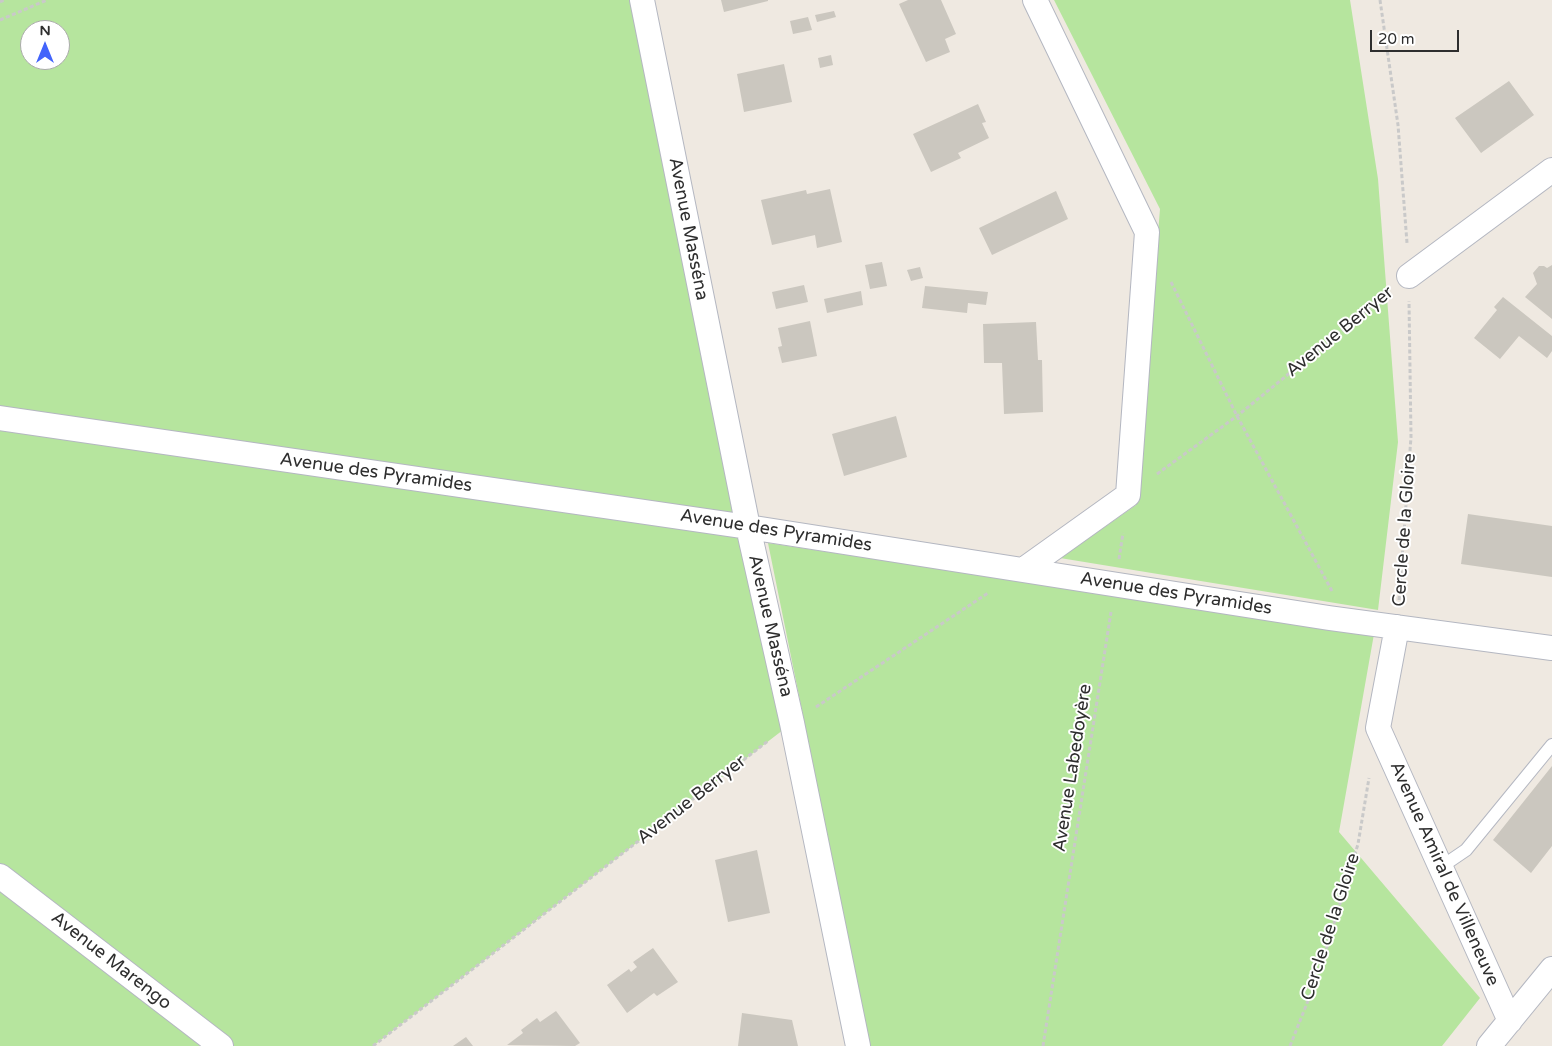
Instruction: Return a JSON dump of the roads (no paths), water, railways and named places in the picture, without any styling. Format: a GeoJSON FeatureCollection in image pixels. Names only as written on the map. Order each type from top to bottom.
{"type":"FeatureCollection","features":[{"type":"Feature","properties":{"kind":"street","name":"Avenue Masséna"},"geometry":{"type":"LineString","coordinates":[[642,0],[748,527],[792,723],[858,1046]]}},
{"type":"Feature","properties":{"kind":"street"},"geometry":{"type":"LineString","coordinates":[[1023,570],[1128,495],[1147,232],[1035,0]]}},
{"type":"Feature","properties":{"kind":"street","name":"Avenue Berryer"},"geometry":{"type":"LineString","coordinates":[[1409,276],[1552,170]]}},
{"type":"Feature","properties":{"kind":"street","name":"Avenue des Pyramides"},"geometry":{"type":"LineString","coordinates":[[0,418],[748,527],[1348,620],[1552,648]]}},
{"type":"Feature","properties":{"kind":"street","name":"Cercle de la Gloire"},"geometry":{"type":"LineString","coordinates":[[1378,728],[1397,627]]}},
{"type":"Feature","properties":{"kind":"street","name":"Avenue Amiral de Villeneuve"},"geometry":{"type":"LineString","coordinates":[[1378,728],[1510,1021]]}},
{"type":"Feature","properties":{"kind":"street","name":"Avenue Marengo"},"geometry":{"type":"LineString","coordinates":[[0,876],[222,1046]]}},
{"type":"Feature","properties":{"kind":"street"},"geometry":{"type":"LineString","coordinates":[[1489,1046],[1552,969]]}},
{"type":"Feature","properties":{"kind":"lane"},"geometry":{"type":"LineString","coordinates":[[1441,867],[1466,850],[1552,745]]}}]}
